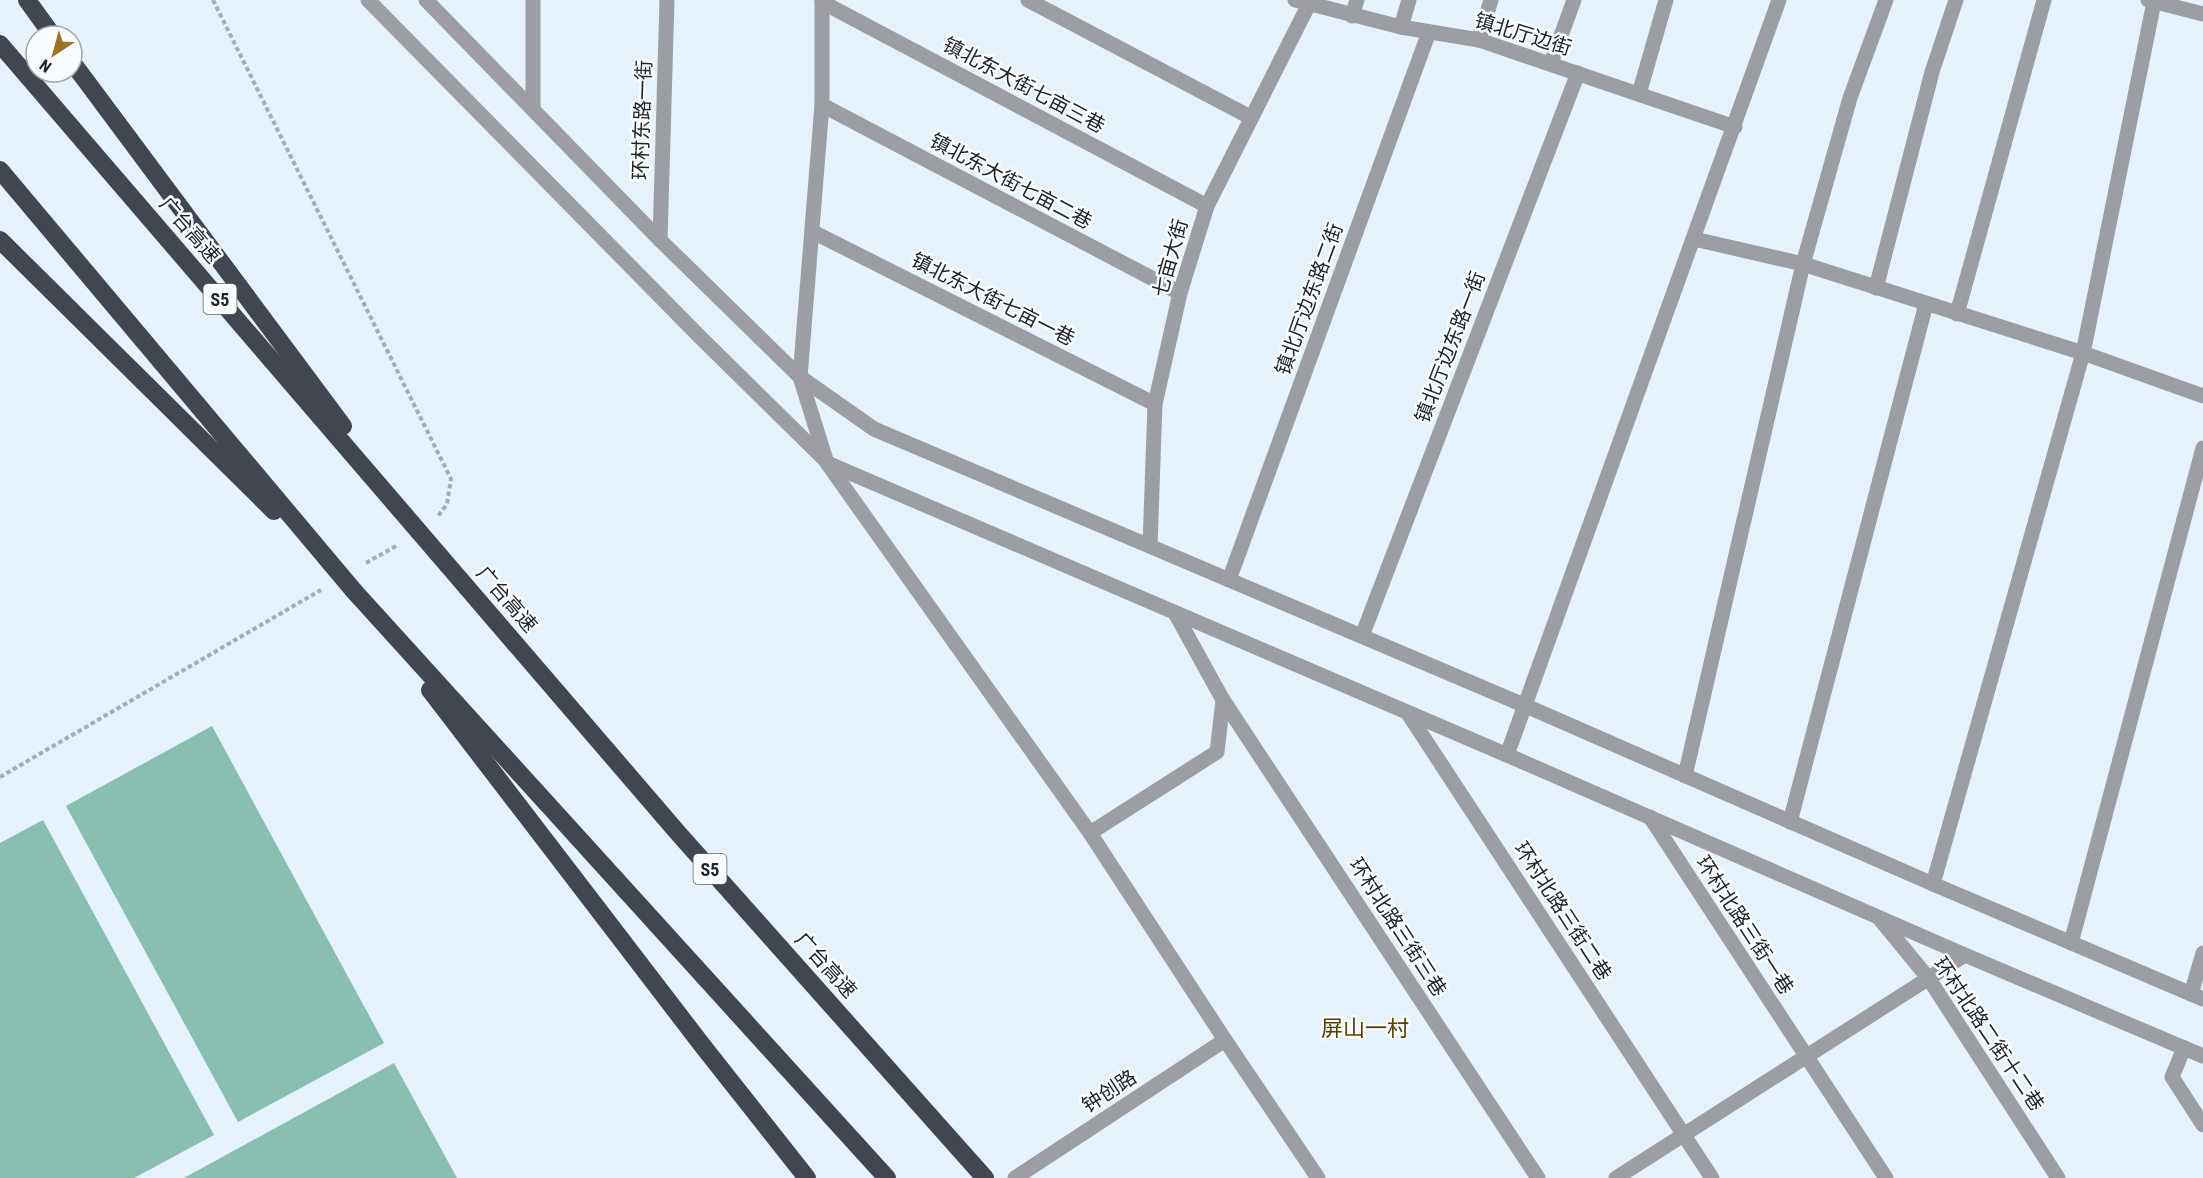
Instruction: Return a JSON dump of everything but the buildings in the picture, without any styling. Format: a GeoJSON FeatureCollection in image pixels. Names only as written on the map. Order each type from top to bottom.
{"type":"FeatureCollection","features":[{"type":"Feature","properties":{"kind":"highway"},"geometry":{"type":"LineString","coordinates":[[27,0],[44,24]]}},
{"type":"Feature","properties":{"kind":"highway","name":"广台高速"},"geometry":{"type":"LineString","coordinates":[[0,44],[678,833],[986,1178]]}},
{"type":"Feature","properties":{"kind":"highway"},"geometry":{"type":"LineString","coordinates":[[84,78],[439,555]]}},
{"type":"Feature","properties":{"kind":"highway"},"geometry":{"type":"LineString","coordinates":[[0,170],[354,591],[887,1178]]}},
{"type":"Feature","properties":{"kind":"highway"},"geometry":{"type":"LineString","coordinates":[[0,240],[354,591],[702,1045],[807,1178]]}},
{"type":"Feature","properties":{"kind":"highway"},"geometry":{"type":"LineString","coordinates":[[883,1064],[1000,1178]]}},
{"type":"Feature","properties":{"kind":"street"},"geometry":{"type":"LineString","coordinates":[[368,0],[700,338],[827,463],[1090,833],[1318,1178]]}},
{"type":"Feature","properties":{"kind":"street"},"geometry":{"type":"LineString","coordinates":[[426,0],[660,240],[800,377],[874,429],[1526,706],[1933,884],[2197,996],[2203,953]]}},
{"type":"Feature","properties":{"kind":"street"},"geometry":{"type":"LineString","coordinates":[[533,0],[533,109]]}},
{"type":"Feature","properties":{"kind":"street","name":"环村东路一街"},"geometry":{"type":"LineString","coordinates":[[660,240],[667,0]]}},
{"type":"Feature","properties":{"kind":"street"},"geometry":{"type":"LineString","coordinates":[[1028,0],[1250,117]]}},
{"type":"Feature","properties":{"kind":"street"},"geometry":{"type":"LineString","coordinates":[[1352,16],[1357,0]]}},
{"type":"Feature","properties":{"kind":"street"},"geometry":{"type":"LineString","coordinates":[[1401,27],[1409,0]]}},
{"type":"Feature","properties":{"kind":"street"},"geometry":{"type":"LineString","coordinates":[[1479,40],[1491,0]]}},
{"type":"Feature","properties":{"kind":"street"},"geometry":{"type":"LineString","coordinates":[[1551,63],[1574,0]]}},
{"type":"Feature","properties":{"kind":"street"},"geometry":{"type":"LineString","coordinates":[[1639,94],[1666,0]]}},
{"type":"Feature","properties":{"kind":"street"},"geometry":{"type":"LineString","coordinates":[[1507,755],[1779,0]]}},
{"type":"Feature","properties":{"kind":"street"},"geometry":{"type":"LineString","coordinates":[[1686,776],[1803,264],[1850,98],[1886,0]]}},
{"type":"Feature","properties":{"kind":"street"},"geometry":{"type":"LineString","coordinates":[[1876,288],[1932,72],[1956,0]]}},
{"type":"Feature","properties":{"kind":"street"},"geometry":{"type":"LineString","coordinates":[[1957,314],[2044,0]]}},
{"type":"Feature","properties":{"kind":"street"},"geometry":{"type":"LineString","coordinates":[[822,1],[822,105],[800,377],[827,463],[2203,1056]]}},
{"type":"Feature","properties":{"kind":"street","name":"镇北东大街七亩三巷"},"geometry":{"type":"LineString","coordinates":[[822,1],[1207,206]]}},
{"type":"Feature","properties":{"kind":"street"},"geometry":{"type":"LineString","coordinates":[[1933,884],[2083,353],[2151,1],[2203,14]]}},
{"type":"Feature","properties":{"kind":"street","name":"七亩大街"},"geometry":{"type":"LineString","coordinates":[[1150,546],[1155,404],[1180,293],[1207,206],[1302,2]]}},
{"type":"Feature","properties":{"kind":"street","name":"镇北厅边街"},"geometry":{"type":"LineString","coordinates":[[1302,2],[1401,27],[1479,40],[1735,127]]}},
{"type":"Feature","properties":{"kind":"street","name":"镇北厅边东路二街"},"geometry":{"type":"LineString","coordinates":[[1229,580],[1429,33]]}},
{"type":"Feature","properties":{"kind":"street","name":"镇北厅边东路一街"},"geometry":{"type":"LineString","coordinates":[[1362,636],[1578,73]]}},
{"type":"Feature","properties":{"kind":"street","name":"镇北东大街七亩二巷"},"geometry":{"type":"LineString","coordinates":[[822,105],[1180,293]]}},
{"type":"Feature","properties":{"kind":"street","name":"镇北东大街七亩一巷"},"geometry":{"type":"LineString","coordinates":[[813,232],[1155,404]]}},
{"type":"Feature","properties":{"kind":"street"},"geometry":{"type":"LineString","coordinates":[[1694,239],[1803,264],[2083,353],[2203,396]]}},
{"type":"Feature","properties":{"kind":"street"},"geometry":{"type":"LineString","coordinates":[[1790,822],[1926,304]]}},
{"type":"Feature","properties":{"kind":"street"},"geometry":{"type":"LineString","coordinates":[[2071,943],[2203,448]]}},
{"type":"Feature","properties":{"kind":"street","name":"环村北路三街三巷"},"geometry":{"type":"LineString","coordinates":[[1175,613],[1223,700],[1538,1178]]}},
{"type":"Feature","properties":{"kind":"street"},"geometry":{"type":"LineString","coordinates":[[1090,833],[1217,752],[1223,700]]}},
{"type":"Feature","properties":{"kind":"street","name":"环村北路三街二巷"},"geometry":{"type":"LineString","coordinates":[[1407,711],[1712,1178]]}},
{"type":"Feature","properties":{"kind":"street","name":"环村北路三街一巷"},"geometry":{"type":"LineString","coordinates":[[1650,817],[1886,1178]]}},
{"type":"Feature","properties":{"kind":"street","name":"环村北路二街十二巷"},"geometry":{"type":"LineString","coordinates":[[1879,918],[1929,979],[2058,1178]]}},
{"type":"Feature","properties":{"kind":"street"},"geometry":{"type":"LineString","coordinates":[[1616,1178],[1965,955]]}},
{"type":"Feature","properties":{"kind":"street","name":"钟创路"},"geometry":{"type":"LineString","coordinates":[[1015,1178],[1225,1040]]}},
{"type":"Feature","properties":{"kind":"street"},"geometry":{"type":"LineString","coordinates":[[2184,1048],[2172,1077],[2203,1125]]}},
{"type":"Feature","properties":{"kind":"path"},"geometry":{"type":"LineString","coordinates":[[213,0],[451,479],[447,504],[437,518]]}},
{"type":"Feature","properties":{"kind":"path"},"geometry":{"type":"LineString","coordinates":[[360,567],[401,543]]}},
{"type":"Feature","properties":{"kind":"path"},"geometry":{"type":"LineString","coordinates":[[0,777],[329,585]]}},
{"type":"Feature","properties":{"kind":"shaded area"},"geometry":{"type":"Polygon","coordinates":[[[212,726],[384,1043],[238,1122],[66,806],[212,726]]]}},
{"type":"Feature","properties":{"kind":"shaded area"},"geometry":{"type":"Polygon","coordinates":[[[43,820],[214,1135],[134,1178],[0,1178],[0,843],[43,820]]]}},
{"type":"Feature","properties":{"kind":"shaded area"},"geometry":{"type":"Polygon","coordinates":[[[394,1063],[457,1178],[184,1178],[394,1063]]]}},
{"type":"Feature","properties":{"kind":"district","name":"屏山一村"},"geometry":{"type":"Point","coordinates":[1365,1028]}}]}
